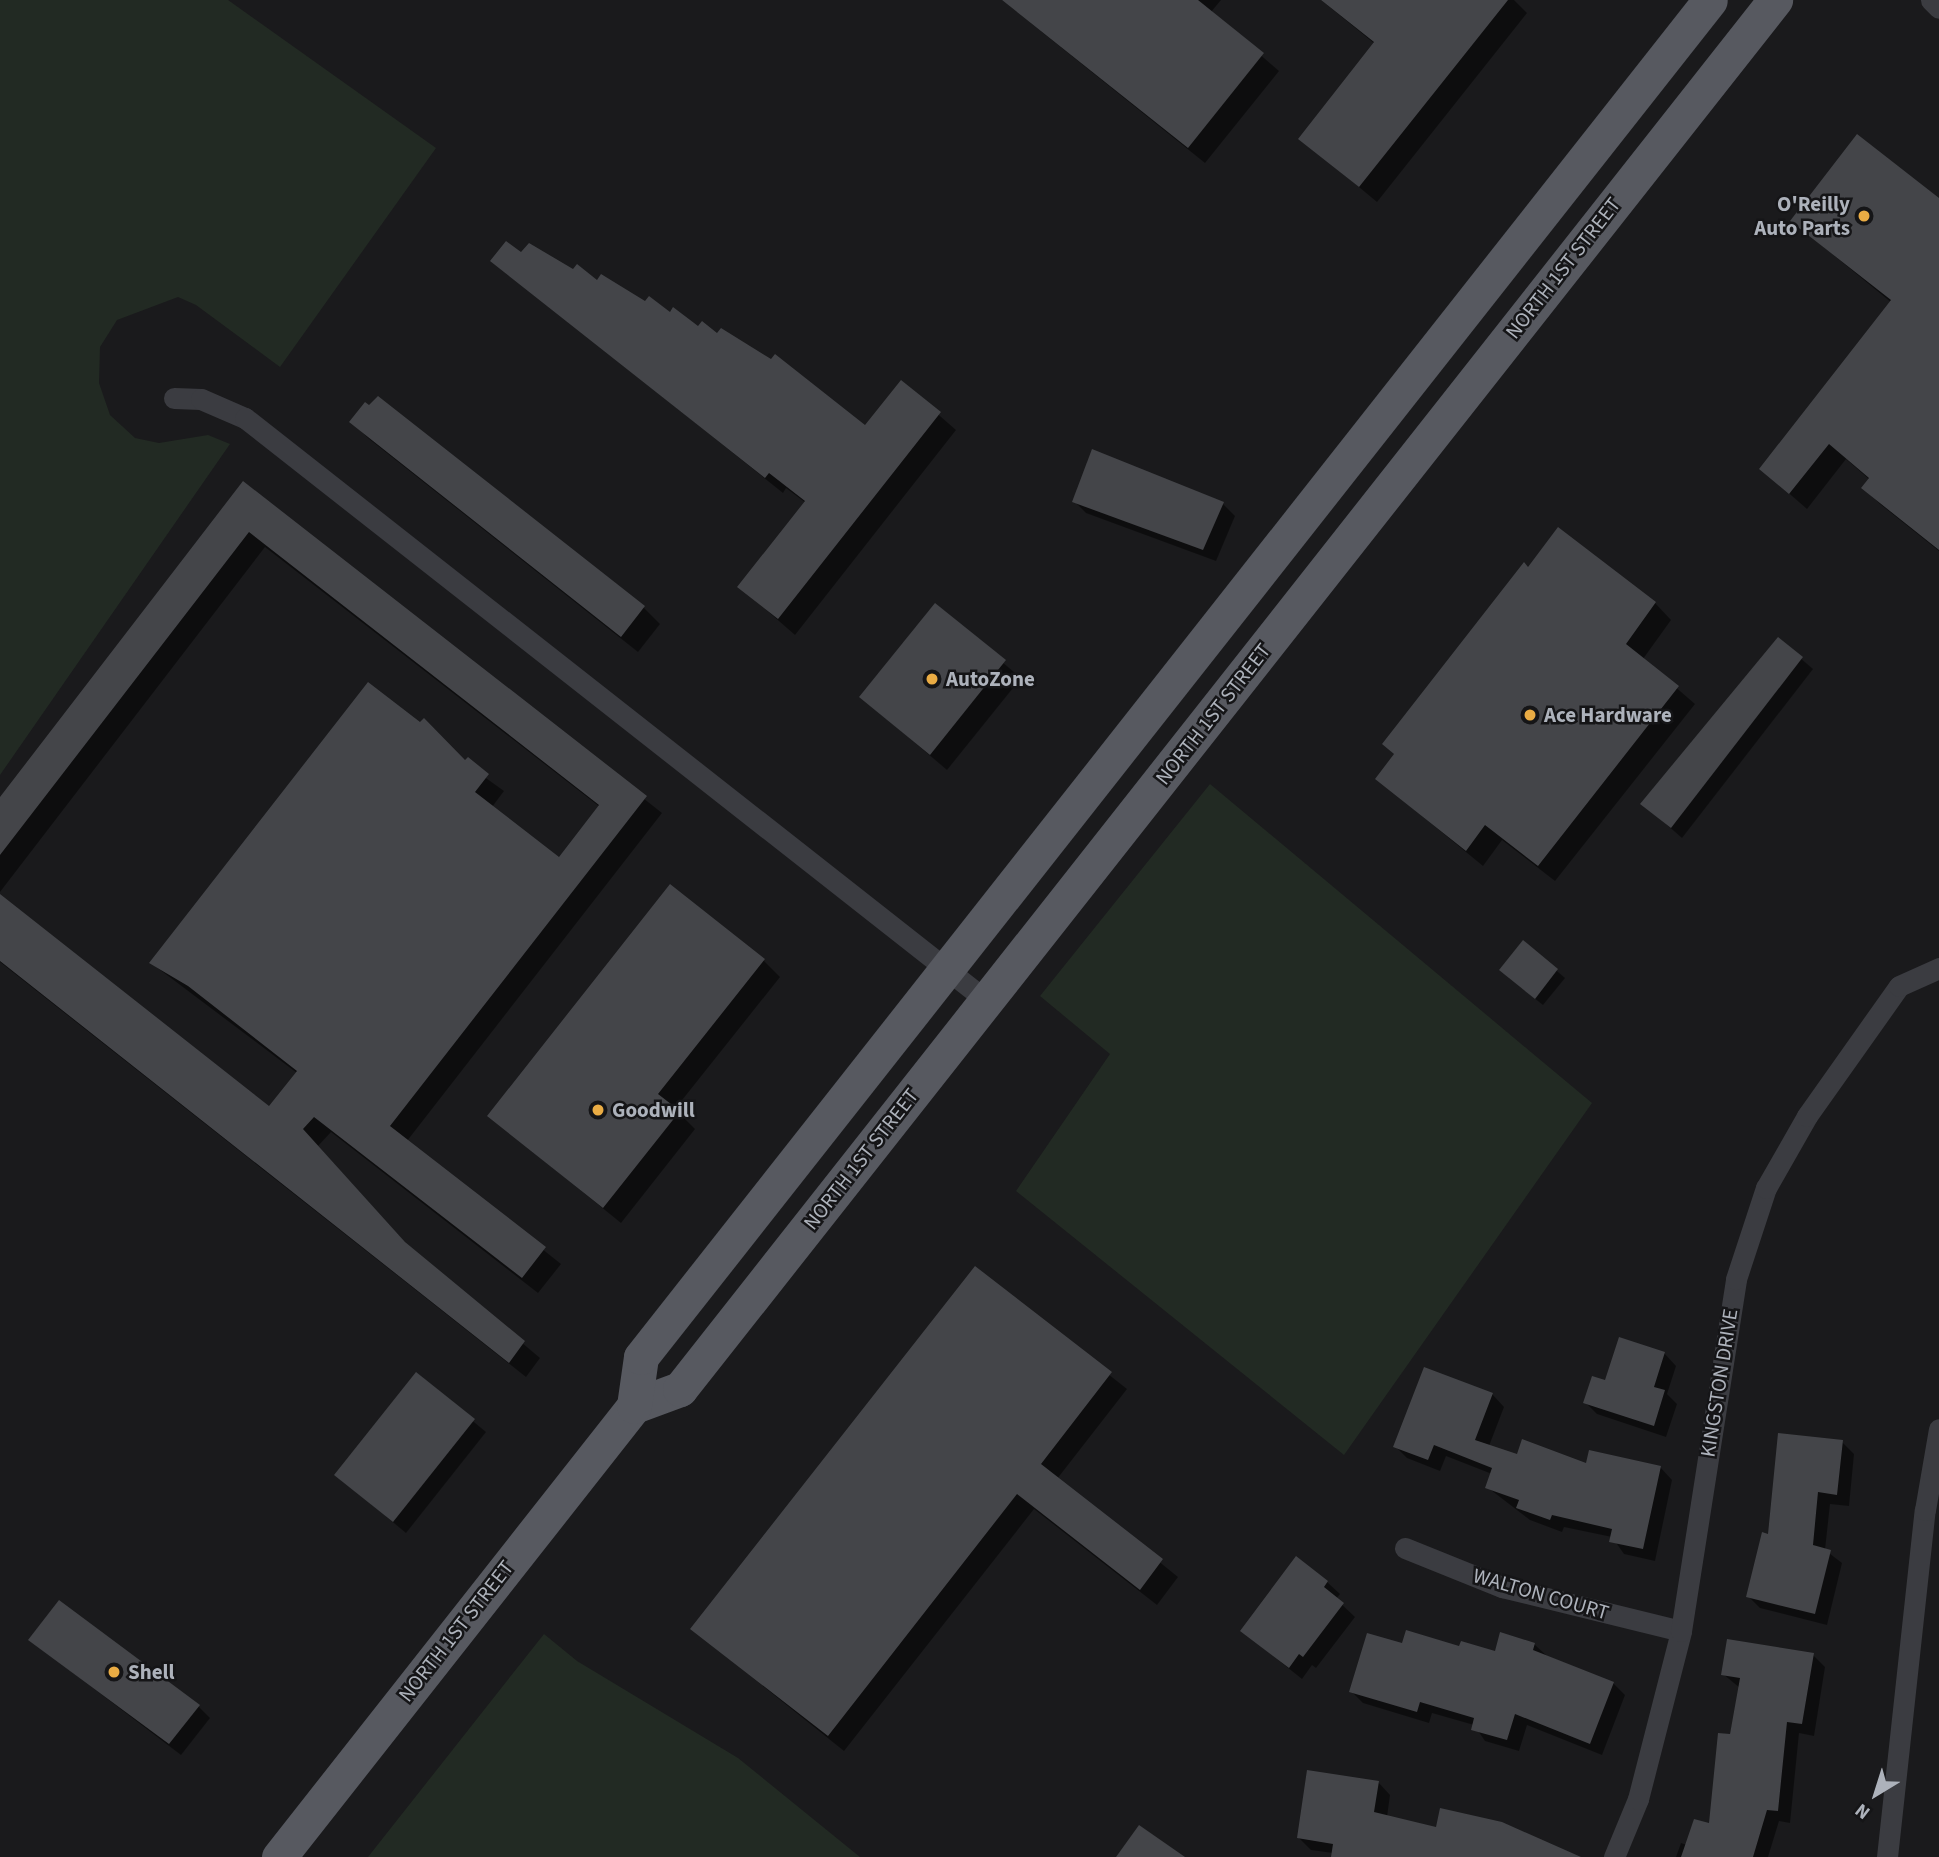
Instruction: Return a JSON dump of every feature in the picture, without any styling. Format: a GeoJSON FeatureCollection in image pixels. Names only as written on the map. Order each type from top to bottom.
{"type":"FeatureCollection","features":[{"type":"Feature","properties":{"kind":"main road"},"geometry":{"type":"LineString","coordinates":[[634,1406],[641,1357],[1710,0]]}},
{"type":"Feature","properties":{"kind":"main road","name":"NORTH 1ST STREET"},"geometry":{"type":"LineString","coordinates":[[279,1857],[634,1406],[680,1389],[1775,0]]}},
{"type":"Feature","properties":{"kind":"street"},"geometry":{"type":"LineString","coordinates":[[1931,0],[1939,8]]}},
{"type":"Feature","properties":{"kind":"street"},"geometry":{"type":"LineString","coordinates":[[174,398],[201,399],[245,418],[986,1000]]}},
{"type":"Feature","properties":{"kind":"street","name":"KINGSTON DRIVE"},"geometry":{"type":"LineString","coordinates":[[1614,1857],[1638,1799],[1681,1631],[1736,1279],[1766,1188],[1807,1116],[1899,986],[1939,968]]}},
{"type":"Feature","properties":{"kind":"street"},"geometry":{"type":"LineString","coordinates":[[1886,1857],[1931,1571],[1925,1510],[1939,1429]]}},
{"type":"Feature","properties":{"kind":"street","name":"WALTON COURT"},"geometry":{"type":"LineString","coordinates":[[1405,1548],[1502,1587],[1681,1631]]}},
{"type":"Feature","properties":{"kind":"shaded area"},"geometry":{"type":"Polygon","coordinates":[[[0,0],[228,0],[436,148],[280,367],[196,305],[178,297],[117,320],[100,347],[99,383],[110,415],[135,438],[159,443],[208,435],[230,444],[0,775],[0,0]]]}},
{"type":"Feature","properties":{"kind":"shaded area"},"geometry":{"type":"Polygon","coordinates":[[[1210,784],[1592,1103],[1344,1455],[1016,1191],[1110,1054],[1040,996],[1210,784]]]}},
{"type":"Feature","properties":{"kind":"shaded area"},"geometry":{"type":"Polygon","coordinates":[[[544,1634],[577,1661],[738,1758],[860,1857],[368,1857],[544,1634]]]}},
{"type":"Feature","properties":{"kind":"building"},"geometry":{"type":"Polygon","coordinates":[[[1002,0],[1198,0],[1264,53],[1188,148],[1002,0]]]}},
{"type":"Feature","properties":{"kind":"building"},"geometry":{"type":"Polygon","coordinates":[[[1321,0],[1508,0],[1359,187],[1298,139],[1374,42],[1321,0]]]}},
{"type":"Feature","properties":{"kind":"building"},"geometry":{"type":"Polygon","coordinates":[[[1857,134],[1939,198],[1939,550],[1861,488],[1869,478],[1829,444],[1789,494],[1759,469],[1891,300],[1790,221],[1857,134]]]}},
{"type":"Feature","properties":{"kind":"building"},"geometry":{"type":"Polygon","coordinates":[[[506,241],[521,252],[529,243],[573,269],[577,264],[597,280],[601,274],[645,301],[649,296],[670,312],[673,307],[698,326],[702,321],[717,333],[721,328],[771,359],[775,354],[865,425],[901,380],[941,412],[778,619],[737,587],[805,501],[769,473],[765,478],[490,261],[506,241]]]}},
{"type":"Feature","properties":{"kind":"building"},"geometry":{"type":"Polygon","coordinates":[[[378,396],[645,606],[621,637],[349,422],[365,402],[369,405],[378,396]]]}},
{"type":"Feature","properties":{"kind":"building"},"geometry":{"type":"Polygon","coordinates":[[[1092,449],[1224,502],[1203,550],[1072,502],[1092,449]]]}},
{"type":"Feature","properties":{"kind":"building"},"geometry":{"type":"Polygon","coordinates":[[[243,481],[647,796],[390,1126],[546,1247],[522,1278],[314,1117],[303,1129],[405,1242],[525,1341],[509,1363],[0,961],[0,894],[269,1106],[297,1071],[188,986],[149,963],[368,682],[420,722],[424,718],[465,760],[468,757],[489,774],[475,792],[559,857],[599,805],[249,532],[0,855],[0,797],[243,481]]]}},
{"type":"Feature","properties":{"kind":"building","name":"Ace Hardware"},"geometry":{"type":"Polygon","coordinates":[[[1558,527],[1656,602],[1626,644],[1679,686],[1538,866],[1485,825],[1466,851],[1375,779],[1394,754],[1382,744],[1524,562],[1528,567],[1558,527]]]}},
{"type":"Feature","properties":{"kind":"building","name":"AutoZone"},"geometry":{"type":"Polygon","coordinates":[[[935,603],[1006,660],[930,755],[859,697],[935,603]]]}},
{"type":"Feature","properties":{"kind":"building"},"geometry":{"type":"Polygon","coordinates":[[[1778,637],[1803,657],[1671,828],[1640,804],[1778,637]]]}},
{"type":"Feature","properties":{"kind":"building"},"geometry":{"type":"Polygon","coordinates":[[[670,884],[765,959],[658,1094],[680,1111],[603,1208],[487,1116],[670,884]]]}},
{"type":"Feature","properties":{"kind":"building"},"geometry":{"type":"Polygon","coordinates":[[[1523,940],[1558,969],[1535,999],[1499,970],[1523,940]]]}},
{"type":"Feature","properties":{"kind":"building"},"geometry":{"type":"Polygon","coordinates":[[[975,1266],[1112,1372],[1041,1464],[1163,1559],[1140,1590],[1017,1494],[828,1736],[690,1629],[975,1266]]]}},
{"type":"Feature","properties":{"kind":"building"},"geometry":{"type":"Polygon","coordinates":[[[1619,1337],[1665,1352],[1654,1387],[1665,1390],[1654,1426],[1583,1403],[1592,1376],[1605,1380],[1619,1337]]]}},
{"type":"Feature","properties":{"kind":"building"},"geometry":{"type":"Polygon","coordinates":[[[1424,1367],[1493,1393],[1475,1440],[1517,1454],[1522,1439],[1586,1463],[1589,1450],[1661,1466],[1643,1549],[1609,1542],[1612,1529],[1552,1515],[1550,1520],[1516,1508],[1519,1500],[1485,1488],[1492,1468],[1434,1445],[1428,1460],[1393,1447],[1424,1367]]]}},
{"type":"Feature","properties":{"kind":"building"},"geometry":{"type":"Polygon","coordinates":[[[416,1372],[475,1419],[393,1522],[334,1475],[416,1372]]]}},
{"type":"Feature","properties":{"kind":"building"},"geometry":{"type":"Polygon","coordinates":[[[1778,1433],[1843,1440],[1837,1495],[1818,1492],[1813,1545],[1831,1550],[1815,1614],[1746,1597],[1762,1532],[1768,1534],[1778,1433]]]}},
{"type":"Feature","properties":{"kind":"building"},"geometry":{"type":"Polygon","coordinates":[[[1296,1556],[1328,1581],[1324,1587],[1344,1603],[1303,1657],[1299,1654],[1289,1668],[1240,1631],[1296,1556]]]}},
{"type":"Feature","properties":{"kind":"building","name":"Shell"},"geometry":{"type":"Polygon","coordinates":[[[59,1600],[200,1705],[169,1744],[28,1640],[59,1600]]]}},
{"type":"Feature","properties":{"kind":"building"},"geometry":{"type":"Polygon","coordinates":[[[1406,1630],[1459,1646],[1461,1641],[1495,1651],[1500,1632],[1535,1643],[1533,1650],[1614,1682],[1590,1744],[1515,1714],[1507,1740],[1471,1730],[1474,1718],[1420,1702],[1417,1712],[1349,1692],[1367,1633],[1402,1643],[1406,1630]]]}},
{"type":"Feature","properties":{"kind":"building"},"geometry":{"type":"Polygon","coordinates":[[[1727,1639],[1814,1653],[1802,1724],[1787,1722],[1778,1811],[1767,1810],[1753,1857],[1681,1857],[1694,1819],[1709,1823],[1718,1733],[1730,1734],[1740,1678],[1721,1675],[1727,1639]]]}},
{"type":"Feature","properties":{"kind":"building"},"geometry":{"type":"Polygon","coordinates":[[[1307,1770],[1379,1781],[1374,1812],[1436,1827],[1440,1808],[1502,1822],[1581,1857],[1331,1857],[1333,1844],[1297,1838],[1307,1770]]]}},
{"type":"Feature","properties":{"kind":"building"},"geometry":{"type":"Polygon","coordinates":[[[1139,1825],[1185,1857],[1116,1857],[1139,1825]]]}},
{"type":"Feature","properties":{"kind":"place","name":"O'Reilly Auto Parts"},"geometry":{"type":"Point","coordinates":[1864,216]}},
{"type":"Feature","properties":{"kind":"place","name":"AutoZone"},"geometry":{"type":"Point","coordinates":[932,679]}},
{"type":"Feature","properties":{"kind":"place","name":"Ace Hardware"},"geometry":{"type":"Point","coordinates":[1530,715]}},
{"type":"Feature","properties":{"kind":"place","name":"Goodwill"},"geometry":{"type":"Point","coordinates":[598,1110]}},
{"type":"Feature","properties":{"kind":"place","name":"Shell"},"geometry":{"type":"Point","coordinates":[114,1672]}}]}
